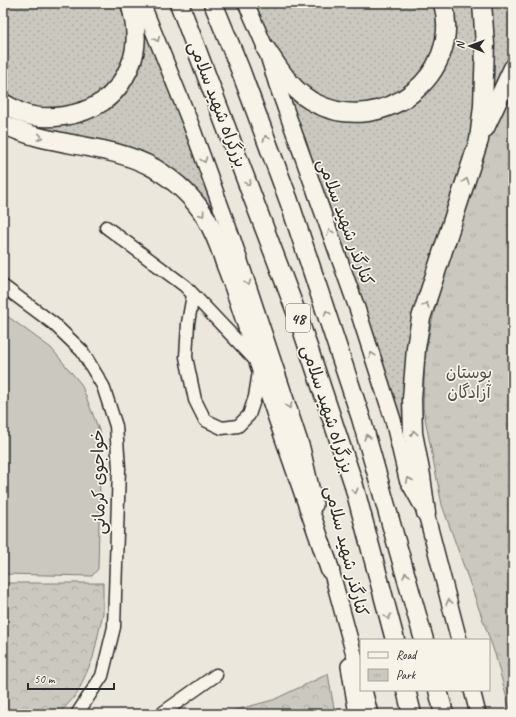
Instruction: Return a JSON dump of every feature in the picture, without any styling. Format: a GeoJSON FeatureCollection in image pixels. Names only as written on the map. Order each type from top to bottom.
{"type":"FeatureCollection","features":[{"type":"Feature","properties":{"kind":"highway"},"geometry":{"type":"LineString","coordinates":[[3,103],[23,113],[52,117],[80,112],[102,102],[113,93],[121,83],[130,66],[135,49],[136,38],[130,3]]}},
{"type":"Feature","properties":{"kind":"highway","name":"بزرگراه شهید سلامی"},"geometry":{"type":"LineString","coordinates":[[179,3],[298,317],[353,482],[395,639]]}},
{"type":"Feature","properties":{"kind":"highway","name":"بزرگراه شهید سلامی"},"geometry":{"type":"LineString","coordinates":[[213,3],[240,69],[289,201],[361,418],[424,639]]}},
{"type":"Feature","properties":{"kind":"highway"},"geometry":{"type":"LineString","coordinates":[[266,48],[291,84],[306,98],[316,104],[342,112],[357,113],[383,109],[409,97],[425,82],[437,63],[445,34],[443,3]]}},
{"type":"Feature","properties":{"kind":"highway"},"geometry":{"type":"LineString","coordinates":[[479,140],[483,99],[485,44],[482,3]]}},
{"type":"Feature","properties":{"kind":"highway"},"geometry":{"type":"LineString","coordinates":[[426,513],[413,433],[412,399],[416,348],[421,318],[479,140],[490,120],[513,68]]}},
{"type":"Feature","properties":{"kind":"highway"},"geometry":{"type":"LineString","coordinates":[[3,124],[28,134],[135,160],[166,176],[179,187],[201,212],[214,233],[238,295],[260,365],[330,570]]}},
{"type":"Feature","properties":{"kind":"highway"},"geometry":{"type":"LineString","coordinates":[[406,691],[412,714]]}},
{"type":"Feature","properties":{"kind":"highway"},"geometry":{"type":"LineString","coordinates":[[438,691],[444,714]]}},
{"type":"Feature","properties":{"kind":"main road","name":"کنارگذر شهید سلامی"},"geometry":{"type":"LineString","coordinates":[[142,3],[190,122],[233,240],[273,358],[302,448],[330,570],[360,676]]}},
{"type":"Feature","properties":{"kind":"main road","name":"کنارگذر شهید سلامی"},"geometry":{"type":"LineString","coordinates":[[246,3],[266,48],[277,85],[357,308],[393,420],[407,479],[426,513],[459,639]]}},
{"type":"Feature","properties":{"kind":"main road"},"geometry":{"type":"LineString","coordinates":[[342,609],[357,714]]}},
{"type":"Feature","properties":{"kind":"main road"},"geometry":{"type":"LineString","coordinates":[[364,691],[370,714]]}},
{"type":"Feature","properties":{"kind":"main road"},"geometry":{"type":"LineString","coordinates":[[472,691],[478,714]]}},
{"type":"Feature","properties":{"kind":"street"},"geometry":{"type":"LineString","coordinates":[[106,227],[185,286],[260,365],[255,396],[249,415],[238,426],[222,428],[205,420],[195,400],[186,357],[188,323],[193,296]]}},
{"type":"Feature","properties":{"kind":"street","name":"خواجوی کرمانی"},"geometry":{"type":"LineString","coordinates":[[3,286],[54,324],[82,351],[103,386],[116,426],[119,468],[114,627],[102,676],[77,714]]}},
{"type":"Feature","properties":{"kind":"street"},"geometry":{"type":"LineString","coordinates":[[161,714],[216,676]]}},
{"type":"Feature","properties":{"kind":"green space"},"geometry":{"type":"Polygon","coordinates":[[[3,3],[126,3],[131,52],[101,98],[51,114],[3,98],[3,3]]]}},
{"type":"Feature","properties":{"kind":"green space"},"geometry":{"type":"Polygon","coordinates":[[[253,3],[439,3],[436,58],[389,103],[332,106],[293,80],[273,47],[253,3]]]}},
{"type":"Feature","properties":{"kind":"green space"},"geometry":{"type":"Polygon","coordinates":[[[449,3],[475,3],[479,66],[471,139],[420,302],[411,468],[283,81],[331,113],[420,94],[449,3]]]}},
{"type":"Feature","properties":{"kind":"green space"},"geometry":{"type":"Polygon","coordinates":[[[487,3],[513,3],[513,61],[490,101],[487,3]]]}},
{"type":"Feature","properties":{"kind":"green space"},"geometry":{"type":"Polygon","coordinates":[[[138,22],[146,27],[200,169],[217,222],[181,180],[35,129],[3,116],[3,108],[23,117],[116,96],[138,22]]]}},
{"type":"Feature","properties":{"kind":"green space","name":"بوستان آزادگان"},"geometry":{"type":"Polygon","coordinates":[[[513,75],[513,714],[511,714],[490,639],[442,505],[423,408],[425,357],[439,292],[479,162],[498,110],[513,75]]]}},
{"type":"Feature","properties":{"kind":"green space"},"geometry":{"type":"Polygon","coordinates":[[[3,313],[51,348],[81,384],[101,435],[98,569],[92,576],[3,574],[3,313]]]}},
{"type":"Feature","properties":{"kind":"green space"},"geometry":{"type":"Polygon","coordinates":[[[3,583],[103,583],[103,613],[93,658],[77,694],[59,714],[3,714],[3,583]]]}},
{"type":"Feature","properties":{"kind":"green space"},"geometry":{"type":"Polygon","coordinates":[[[328,674],[335,714],[221,714],[273,700],[328,674]]]}}]}
